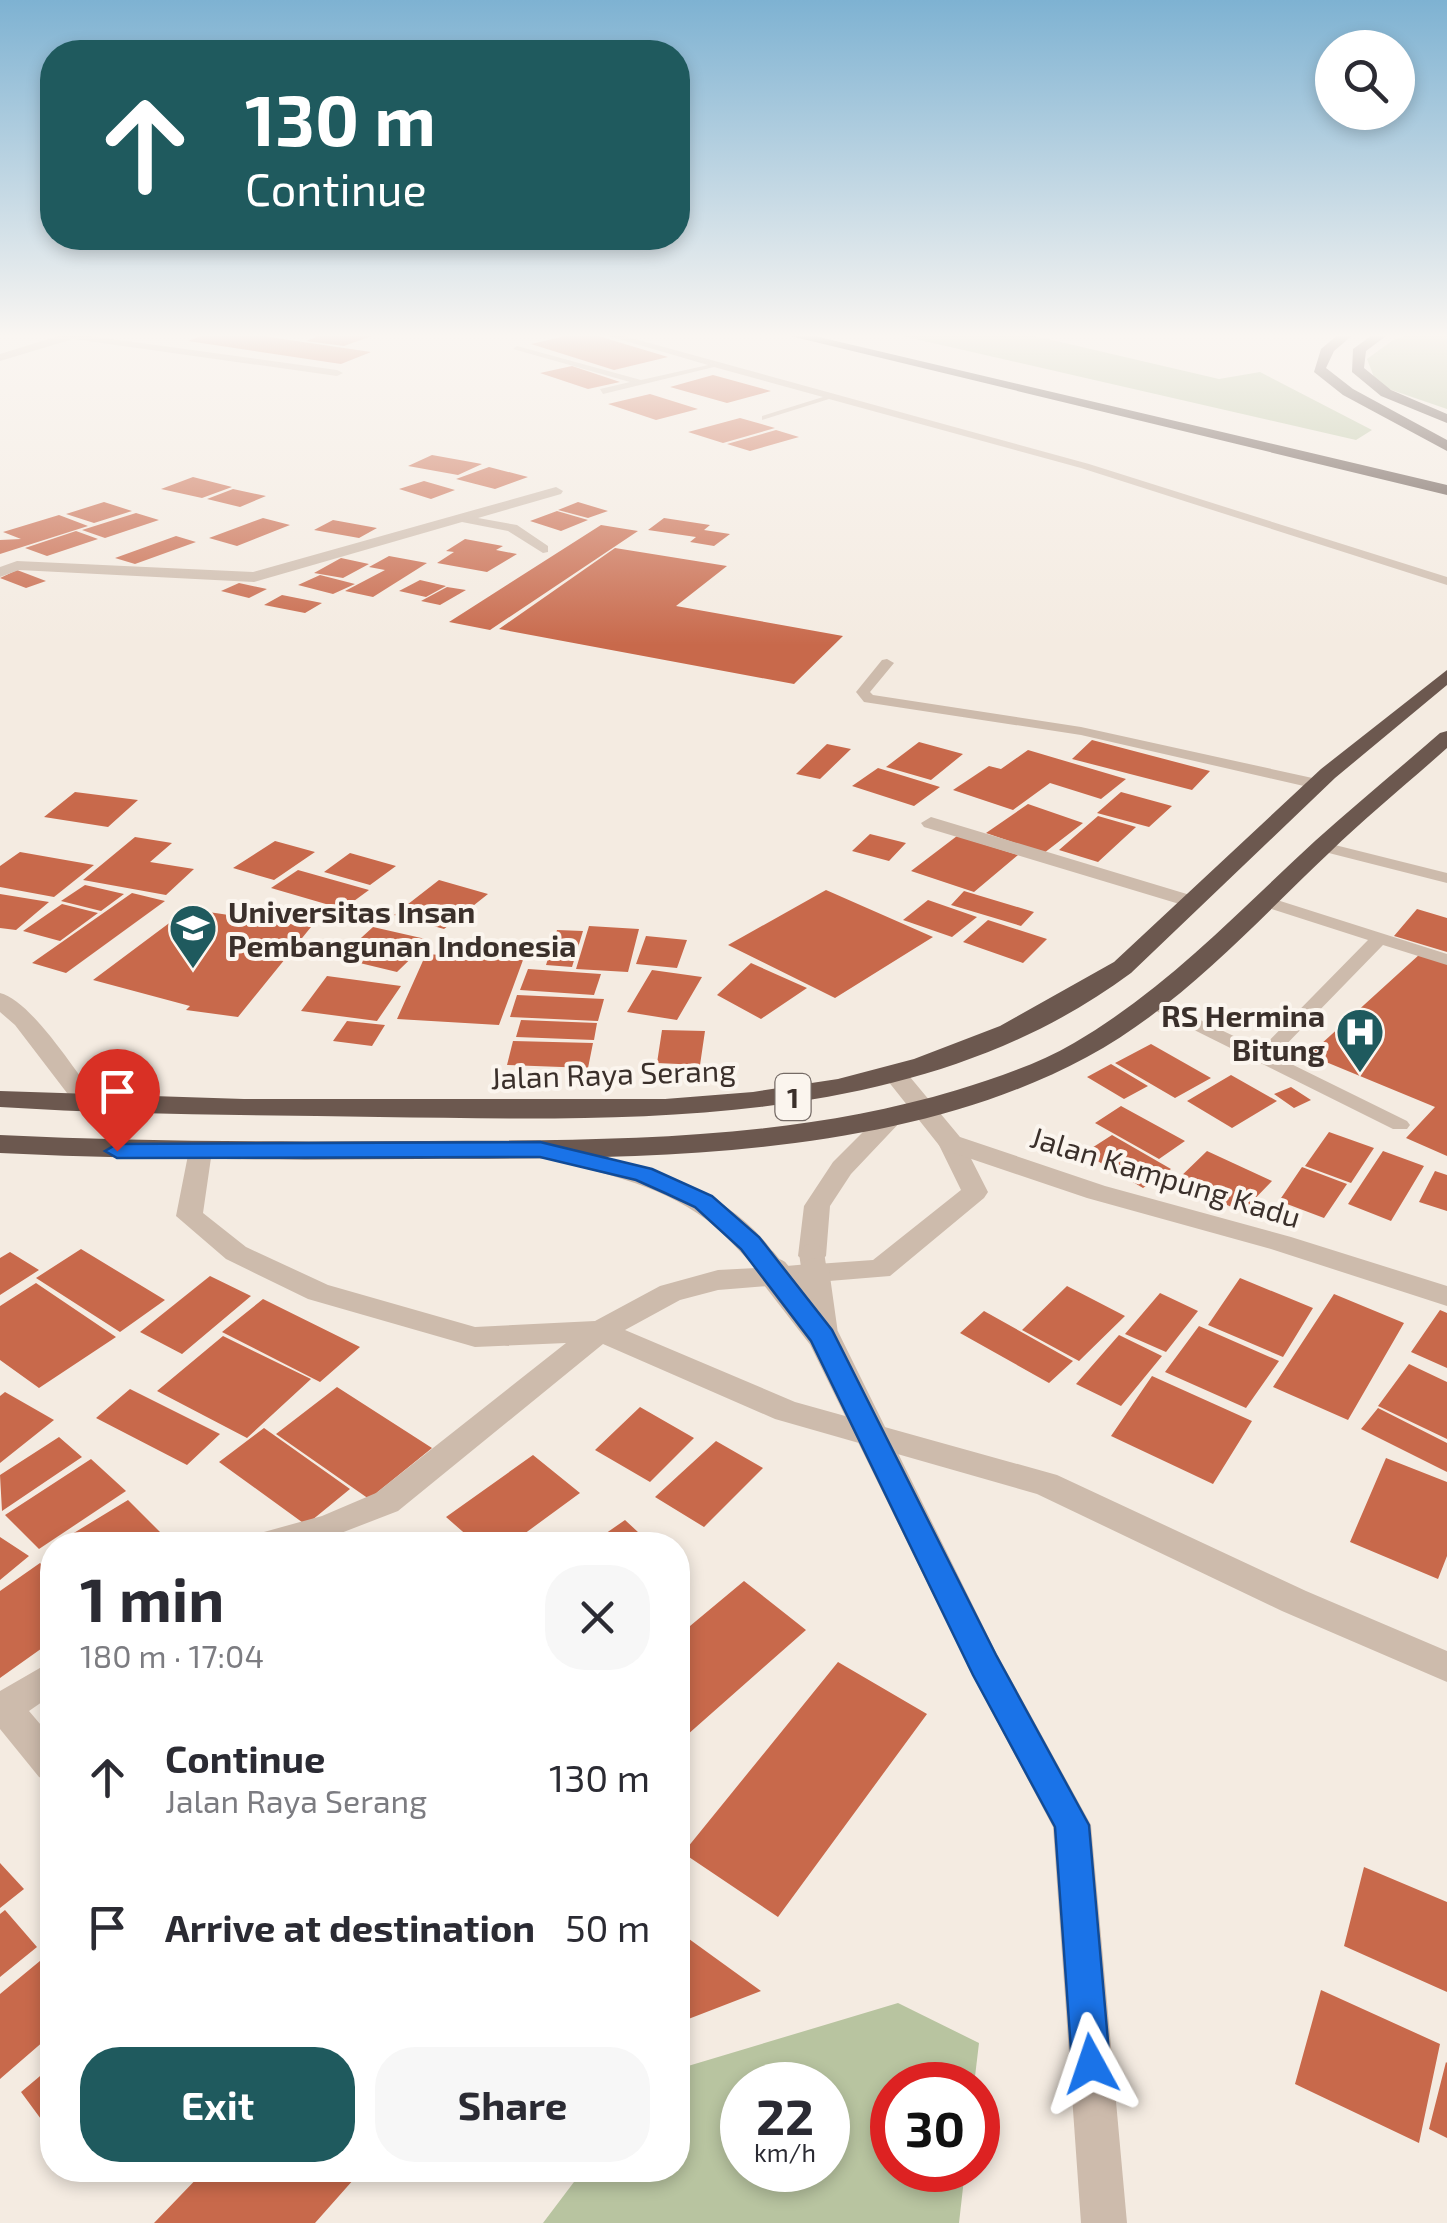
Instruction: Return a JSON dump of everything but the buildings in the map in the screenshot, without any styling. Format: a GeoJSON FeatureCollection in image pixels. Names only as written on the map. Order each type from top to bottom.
{"type":"FeatureCollection","features":[{"type":"Feature","properties":{"kind":"highway"},"geometry":{"type":"LineString","coordinates":[[1222,437],[1447,490]]}},
{"type":"Feature","properties":{"kind":"highway","name":"Jalan Raya Serang"},"geometry":{"type":"LineString","coordinates":[[0,1099],[89,1106],[582,1111],[796,1097],[896,1076],[977,1048],[1094,986],[1132,961],[1317,784],[1447,676]]}},
{"type":"Feature","properties":{"kind":"highway","name":"1"},"geometry":{"type":"LineString","coordinates":[[0,1144],[199,1151],[540,1150],[788,1138],[927,1111],[1075,1053],[1196,970],[1323,847],[1447,737]]}},
{"type":"Feature","properties":{"kind":"street"},"geometry":{"type":"LineString","coordinates":[[0,563],[254,577],[556,491]]}},
{"type":"Feature","properties":{"kind":"street"},"geometry":{"type":"LineString","coordinates":[[458,519],[507,526],[543,549]]}},
{"type":"Feature","properties":{"kind":"street"},"geometry":{"type":"LineString","coordinates":[[0,572],[17,566]]}},
{"type":"Feature","properties":{"kind":"street"},"geometry":{"type":"LineString","coordinates":[[931,823],[1193,902]]}},
{"type":"Feature","properties":{"kind":"street"},"geometry":{"type":"LineString","coordinates":[[0,1000],[23,1020],[89,1106]]}},
{"type":"Feature","properties":{"kind":"street"},"geometry":{"type":"LineString","coordinates":[[310,1532],[388,1502],[600,1332],[670,1293],[718,1280],[880,1268],[975,1192],[951,1143],[896,1076]]}},
{"type":"Feature","properties":{"kind":"street"},"geometry":{"type":"LineString","coordinates":[[823,1336],[812,1256],[817,1206],[842,1168],[890,1118]]}},
{"type":"Feature","properties":{"kind":"street","name":"Jalan Kampung Kadu"},"geometry":{"type":"LineString","coordinates":[[951,1143],[1152,1210],[1281,1244],[1447,1296]]}},
{"type":"Feature","properties":{"kind":"street"},"geometry":{"type":"LineString","coordinates":[[540,1150],[644,1174],[703,1201],[765,1261],[823,1336],[985,1665],[1072,1825],[1104,2223]]}},
{"type":"Feature","properties":{"kind":"street"},"geometry":{"type":"LineString","coordinates":[[199,1151],[189,1216],[236,1253],[318,1292],[475,1336],[600,1332],[786,1411],[1046,1484],[1447,1668]]}},
{"type":"Feature","properties":{"kind":"street"},"geometry":{"type":"LineString","coordinates":[[40,1684],[2,1710],[40,1752]]}},
{"type":"Feature","properties":{"kind":"lane"},"geometry":{"type":"LineString","coordinates":[[973,437],[1102,471],[1447,581]]}},
{"type":"Feature","properties":{"kind":"lane"},"geometry":{"type":"LineString","coordinates":[[887,663],[862,692],[870,698],[1081,731],[1317,784]]}},
{"type":"Feature","properties":{"kind":"lane"},"geometry":{"type":"LineString","coordinates":[[1323,847],[1447,878]]}},
{"type":"Feature","properties":{"kind":"lane"},"geometry":{"type":"LineString","coordinates":[[1268,902],[1447,960]]}},
{"type":"Feature","properties":{"kind":"lane"},"geometry":{"type":"LineString","coordinates":[[1263,1056],[1380,938]]}},
{"type":"Feature","properties":{"kind":"lane"},"geometry":{"type":"LineString","coordinates":[[1149,1003],[1400,1125]]}},
{"type":"Feature","properties":{"kind":"green space"},"geometry":{"type":"Polygon","coordinates":[[[898,2003],[979,2043],[977,2062],[870,2062],[870,2192],[963,2192],[959,2223],[543,2223],[574,2182],[690,2182],[690,2065],[898,2003]]]}},
{"type":"Feature","properties":{"kind":"place","name":"Universitas Insan Pembangunan Indonesia"},"geometry":{"type":"Point","coordinates":[193,970]}},
{"type":"Feature","properties":{"kind":"place","name":"RS Hermina Bitung"},"geometry":{"type":"Point","coordinates":[1360,1074]}},
{"type":"Feature","properties":{"kind":"route"},"geometry":{"type":"LineString","coordinates":[[117,1151],[540,1150],[644,1174],[703,1201],[750,1243],[823,1336],[985,1665],[1072,1825],[1091,2064]]}}]}
